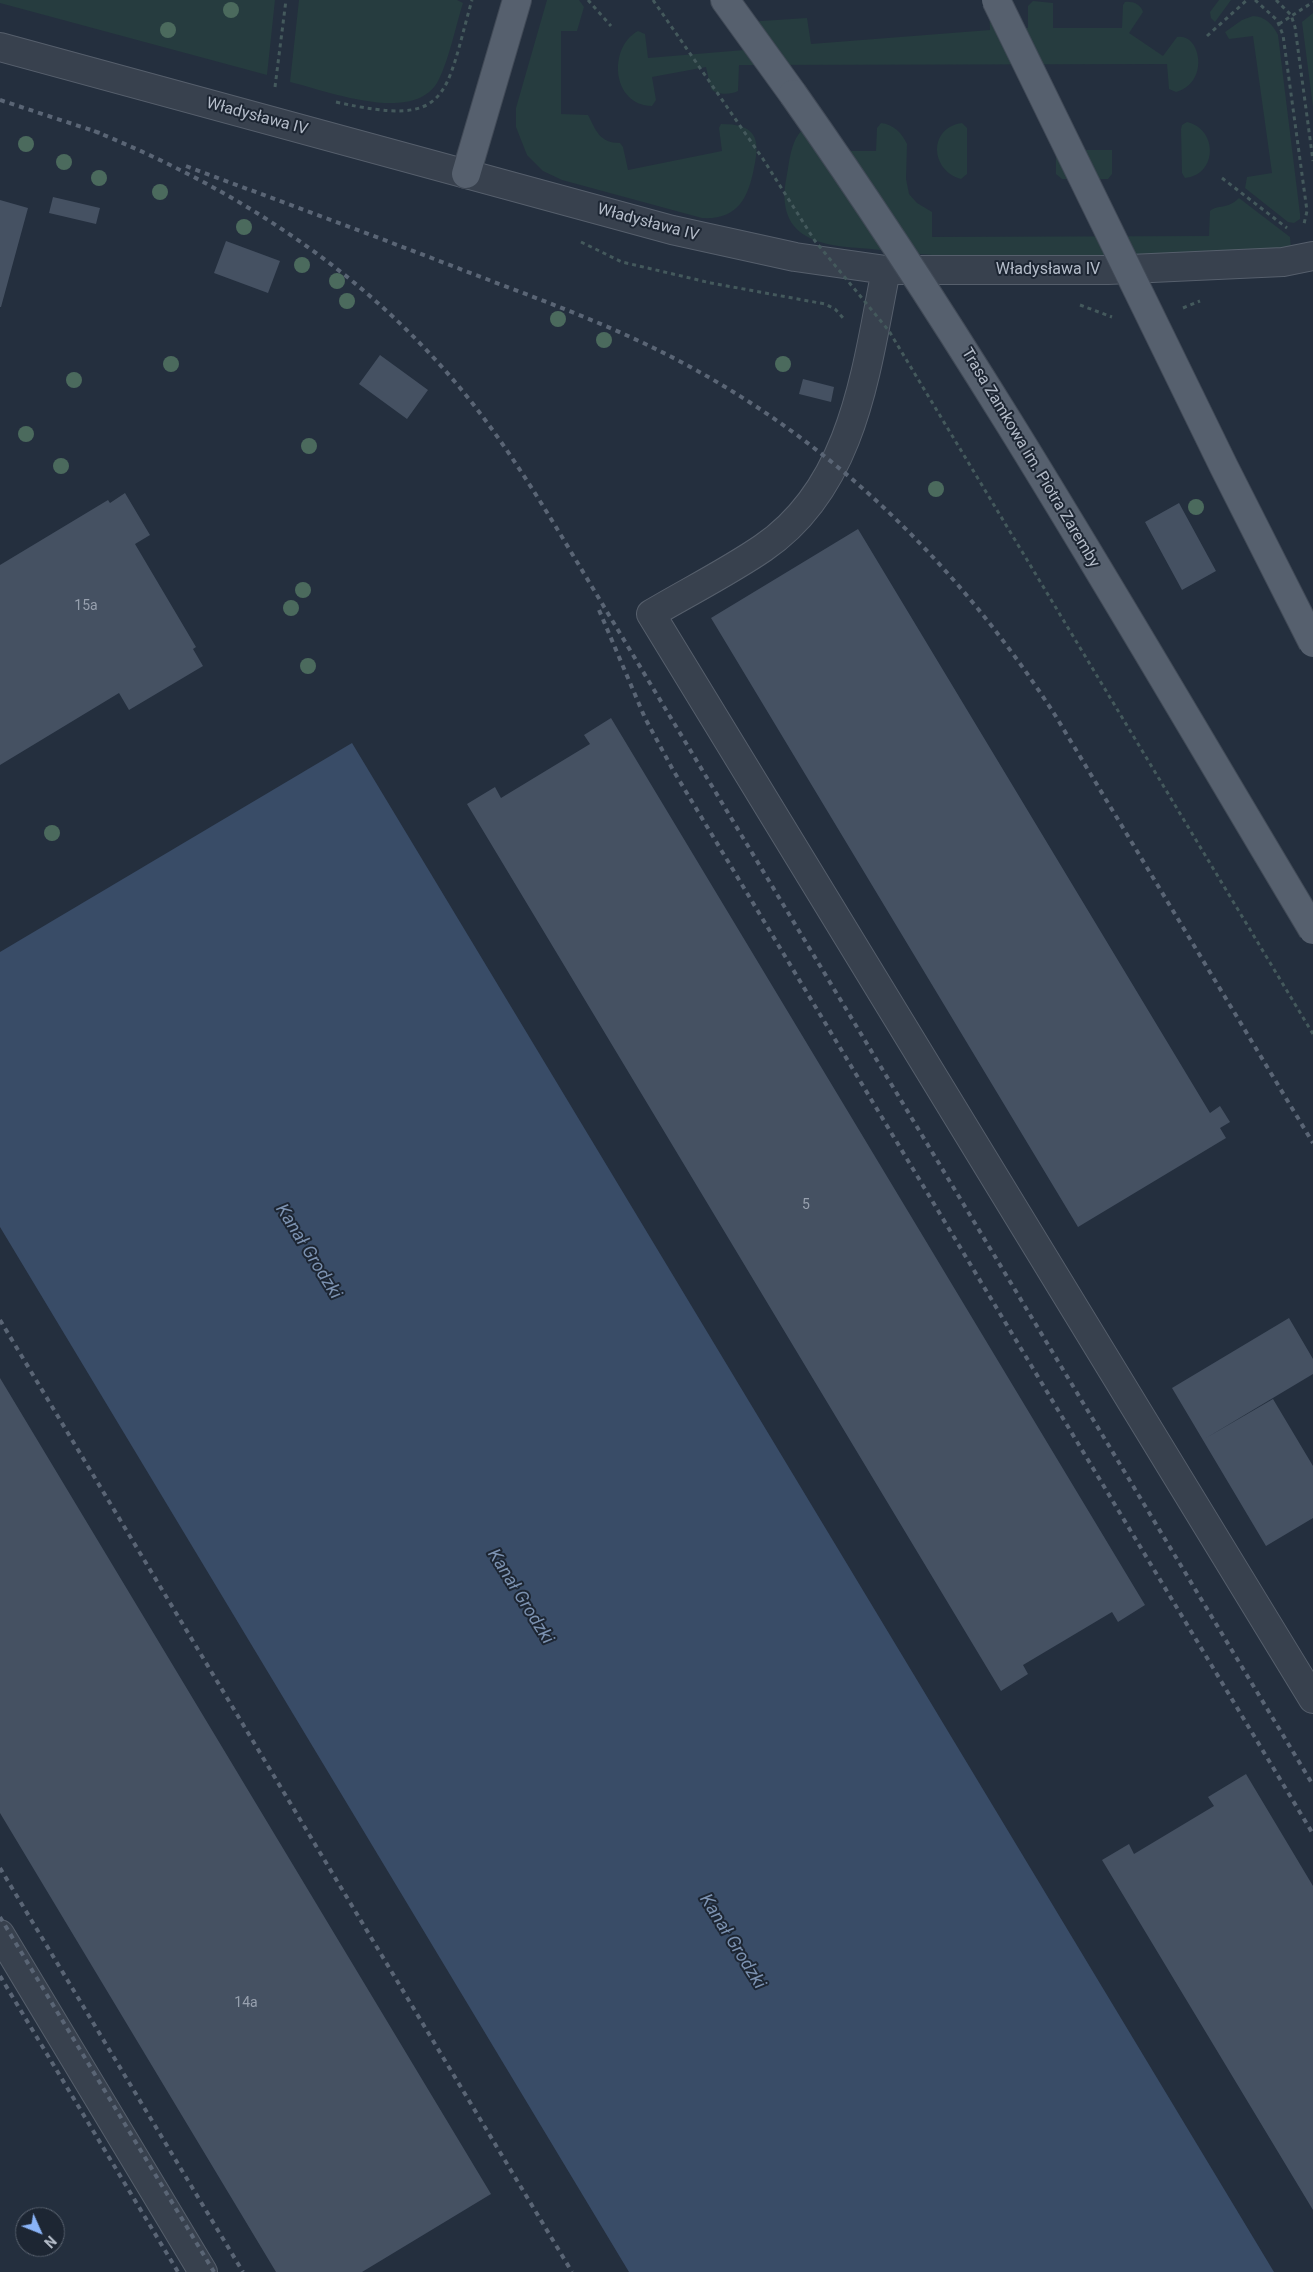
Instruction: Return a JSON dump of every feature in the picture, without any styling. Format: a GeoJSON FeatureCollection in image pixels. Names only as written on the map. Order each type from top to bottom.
{"type":"FeatureCollection","features":[{"type":"Feature","properties":{"kind":"main road"},"geometry":{"type":"LineString","coordinates":[[466,174],[517,0]]}},
{"type":"Feature","properties":{"kind":"main road","name":"Trasa Zamkowa im. Piotra Zaremby"},"geometry":{"type":"LineString","coordinates":[[725,0],[841,162],[944,316],[1313,930]]}},
{"type":"Feature","properties":{"kind":"main road"},"geometry":{"type":"LineString","coordinates":[[996,0],[1224,467],[1313,643]]}},
{"type":"Feature","properties":{"kind":"street","name":"Władysława IV"},"geometry":{"type":"LineString","coordinates":[[0,47],[719,242],[795,257],[886,270],[1108,270],[1283,262],[1313,256]]}},
{"type":"Feature","properties":{"kind":"street"},"geometry":{"type":"LineString","coordinates":[[886,270],[869,354],[849,429],[841,453],[827,481],[805,510],[764,547],[651,614],[1313,1699]]}},
{"type":"Feature","properties":{"kind":"street"},"geometry":{"type":"LineString","coordinates":[[0,1934],[203,2272]]}},
{"type":"Feature","properties":{"kind":"path"},"geometry":{"type":"LineString","coordinates":[[275,87],[286,0]]}},
{"type":"Feature","properties":{"kind":"path"},"geometry":{"type":"LineString","coordinates":[[334,101],[381,111],[400,112],[417,110],[431,103],[443,91],[450,76],[472,0]]}},
{"type":"Feature","properties":{"kind":"path"},"geometry":{"type":"LineString","coordinates":[[588,0],[611,26]]}},
{"type":"Feature","properties":{"kind":"path"},"geometry":{"type":"LineString","coordinates":[[653,0],[763,159],[815,241],[889,331],[1313,1034]]}},
{"type":"Feature","properties":{"kind":"path"},"geometry":{"type":"LineString","coordinates":[[1207,36],[1247,0]]}},
{"type":"Feature","properties":{"kind":"path"},"geometry":{"type":"LineString","coordinates":[[1254,0],[1279,24],[1285,43],[1307,210],[1305,222],[1300,228]]}},
{"type":"Feature","properties":{"kind":"path"},"geometry":{"type":"LineString","coordinates":[[1276,0],[1281,2],[1291,16],[1295,27],[1313,161]]}},
{"type":"Feature","properties":{"kind":"path"},"geometry":{"type":"LineString","coordinates":[[1279,24],[1313,2]]}},
{"type":"Feature","properties":{"kind":"path"},"geometry":{"type":"LineString","coordinates":[[270,86],[282,89]]}},
{"type":"Feature","properties":{"kind":"path"},"geometry":{"type":"LineString","coordinates":[[1222,178],[1284,226],[1294,229]]}},
{"type":"Feature","properties":{"kind":"green space"},"geometry":{"type":"Polygon","coordinates":[[[0,0],[275,0],[267,75],[0,3],[0,0]]]}},
{"type":"Feature","properties":{"kind":"green space"},"geometry":{"type":"Polygon","coordinates":[[[299,0],[457,0],[463,3],[448,55],[437,83],[425,95],[408,101],[389,103],[346,97],[290,82],[299,0]]]}},
{"type":"Feature","properties":{"kind":"green space"},"geometry":{"type":"Polygon","coordinates":[[[547,0],[579,0],[584,7],[577,31],[561,31],[561,114],[588,115],[599,135],[607,141],[620,143],[623,147],[628,170],[722,151],[719,128],[721,124],[748,130],[756,140],[756,157],[748,189],[739,205],[724,215],[714,218],[702,218],[562,180],[543,171],[527,155],[516,127],[516,108],[547,0]]]}},
{"type":"Feature","properties":{"kind":"green space"},"geometry":{"type":"Polygon","coordinates":[[[1219,0],[1231,0],[1215,22],[1211,18],[1210,12],[1219,0]]]}},
{"type":"Feature","properties":{"kind":"green space"},"geometry":{"type":"Polygon","coordinates":[[[1010,1],[1015,5],[1015,28],[1028,28],[1028,6],[1033,1],[1053,3],[1053,28],[1122,28],[1123,5],[1125,2],[1136,4],[1143,12],[1129,33],[1163,56],[1177,37],[1185,38],[1191,42],[1196,50],[1198,69],[1187,87],[1176,92],[1169,89],[1167,64],[739,65],[738,91],[724,94],[711,89],[706,67],[652,77],[656,100],[652,106],[638,103],[628,96],[618,74],[618,61],[622,49],[628,39],[638,31],[645,34],[648,58],[744,50],[747,22],[807,18],[811,44],[990,30],[989,7],[1010,1]]]}},
{"type":"Feature","properties":{"kind":"green space"},"geometry":{"type":"Polygon","coordinates":[[[1313,13],[1313,107],[1302,22],[1313,13]]]}},
{"type":"Feature","properties":{"kind":"green space"},"geometry":{"type":"Polygon","coordinates":[[[1253,16],[1268,22],[1278,35],[1300,214],[1300,219],[1294,223],[1288,222],[1245,188],[1247,177],[1272,173],[1253,36],[1229,39],[1225,32],[1242,20],[1253,16]]]}},
{"type":"Feature","properties":{"kind":"green space"},"geometry":{"type":"Polygon","coordinates":[[[1187,122],[1197,126],[1204,133],[1209,142],[1210,152],[1204,169],[1196,175],[1185,178],[1182,173],[1181,129],[1182,125],[1187,122]]]}},
{"type":"Feature","properties":{"kind":"green space"},"geometry":{"type":"Polygon","coordinates":[[[881,123],[897,130],[907,144],[906,179],[909,194],[917,203],[932,212],[932,237],[1209,236],[1210,211],[1227,206],[1239,198],[1290,237],[1291,248],[1189,255],[1086,259],[982,258],[842,246],[823,243],[806,236],[789,219],[784,196],[792,150],[797,136],[807,126],[821,151],[876,151],[877,128],[881,123]]]}},
{"type":"Feature","properties":{"kind":"green space"},"geometry":{"type":"Polygon","coordinates":[[[962,123],[967,128],[967,174],[961,179],[943,167],[937,150],[943,133],[951,126],[962,123]]]}},
{"type":"Feature","properties":{"kind":"green space"},"geometry":{"type":"Polygon","coordinates":[[[1056,150],[1112,150],[1112,174],[1108,179],[1062,179],[1056,174],[1056,150]]]}},
{"type":"Feature","properties":{"kind":"water","name":"Kanał Grodzki"},"geometry":{"type":"Polygon","coordinates":[[[352,743],[1274,2272],[629,2272],[0,1227],[0,952],[352,743]]]}},
{"type":"Feature","properties":{"kind":"building"},"geometry":{"type":"Polygon","coordinates":[[[53,197],[100,208],[96,224],[49,213],[53,197]]]}},
{"type":"Feature","properties":{"kind":"building"},"geometry":{"type":"Polygon","coordinates":[[[0,200],[28,208],[1,307],[0,307],[0,200]]]}},
{"type":"Feature","properties":{"kind":"building"},"geometry":{"type":"Polygon","coordinates":[[[226,241],[280,261],[268,293],[214,273],[226,241]]]}},
{"type":"Feature","properties":{"kind":"building"},"geometry":{"type":"Polygon","coordinates":[[[380,355],[428,390],[407,419],[359,384],[380,355]]]}},
{"type":"Feature","properties":{"kind":"building"},"geometry":{"type":"Polygon","coordinates":[[[803,379],[834,387],[831,402],[799,394],[803,379]]]}},
{"type":"Feature","properties":{"kind":"building"},"geometry":{"type":"Polygon","coordinates":[[[125,493],[150,535],[135,544],[196,647],[193,649],[203,666],[129,710],[119,693],[0,765],[0,565],[108,500],[110,503],[125,493]]]}},
{"type":"Feature","properties":{"kind":"building"},"geometry":{"type":"Polygon","coordinates":[[[1179,503],[1216,571],[1182,590],[1145,522],[1179,503]]]}},
{"type":"Feature","properties":{"kind":"building"},"geometry":{"type":"Polygon","coordinates":[[[858,529],[1210,1113],[1220,1106],[1230,1122],[1220,1128],[1226,1138],[1078,1227],[711,618],[858,529]]]}},
{"type":"Feature","properties":{"kind":"building"},"geometry":{"type":"Polygon","coordinates":[[[611,718],[1145,1605],[1118,1622],[1112,1612],[1023,1665],[1028,1674],[1001,1691],[467,804],[495,787],[501,798],[590,744],[584,735],[611,718]]]}},
{"type":"Feature","properties":{"kind":"building"},"geometry":{"type":"Polygon","coordinates":[[[1289,1318],[1313,1359],[1313,1374],[1206,1438],[1273,1399],[1313,1466],[1313,1518],[1266,1546],[1172,1388],[1289,1318]]]}},
{"type":"Feature","properties":{"kind":"building"},"geometry":{"type":"Polygon","coordinates":[[[0,1378],[491,2194],[362,2272],[276,2272],[0,1813],[0,1378]]]}},
{"type":"Feature","properties":{"kind":"building"},"geometry":{"type":"Polygon","coordinates":[[[1246,1774],[1313,1886],[1313,2210],[1102,1860],[1129,1844],[1134,1854],[1214,1806],[1208,1797],[1246,1774]]]}},
{"type":"Feature","properties":{"kind":"railway"},"geometry":{"type":"LineString","coordinates":[[0,100],[100,133]]}},
{"type":"Feature","properties":{"kind":"railway"},"geometry":{"type":"LineString","coordinates":[[94,131],[200,180],[250,209],[299,241],[345,275],[389,313],[431,355],[469,399],[492,430],[556,527],[1313,1785]]}},
{"type":"Feature","properties":{"kind":"railway"},"geometry":{"type":"LineString","coordinates":[[186,166],[580,315],[658,350],[739,396],[793,432],[844,472],[892,515],[937,561],[979,610],[1018,661],[1055,715],[1313,1143]]}},
{"type":"Feature","properties":{"kind":"railway"},"geometry":{"type":"LineString","coordinates":[[599,610],[645,718],[673,770],[1313,1834]]}},
{"type":"Feature","properties":{"kind":"railway"},"geometry":{"type":"LineString","coordinates":[[0,1320],[572,2272]]}},
{"type":"Feature","properties":{"kind":"railway"},"geometry":{"type":"LineString","coordinates":[[0,1868],[243,2272]]}},
{"type":"Feature","properties":{"kind":"railway"},"geometry":{"type":"LineString","coordinates":[[0,1917],[214,2272]]}},
{"type":"Feature","properties":{"kind":"railway"},"geometry":{"type":"LineString","coordinates":[[0,1976],[178,2272]]}}]}
